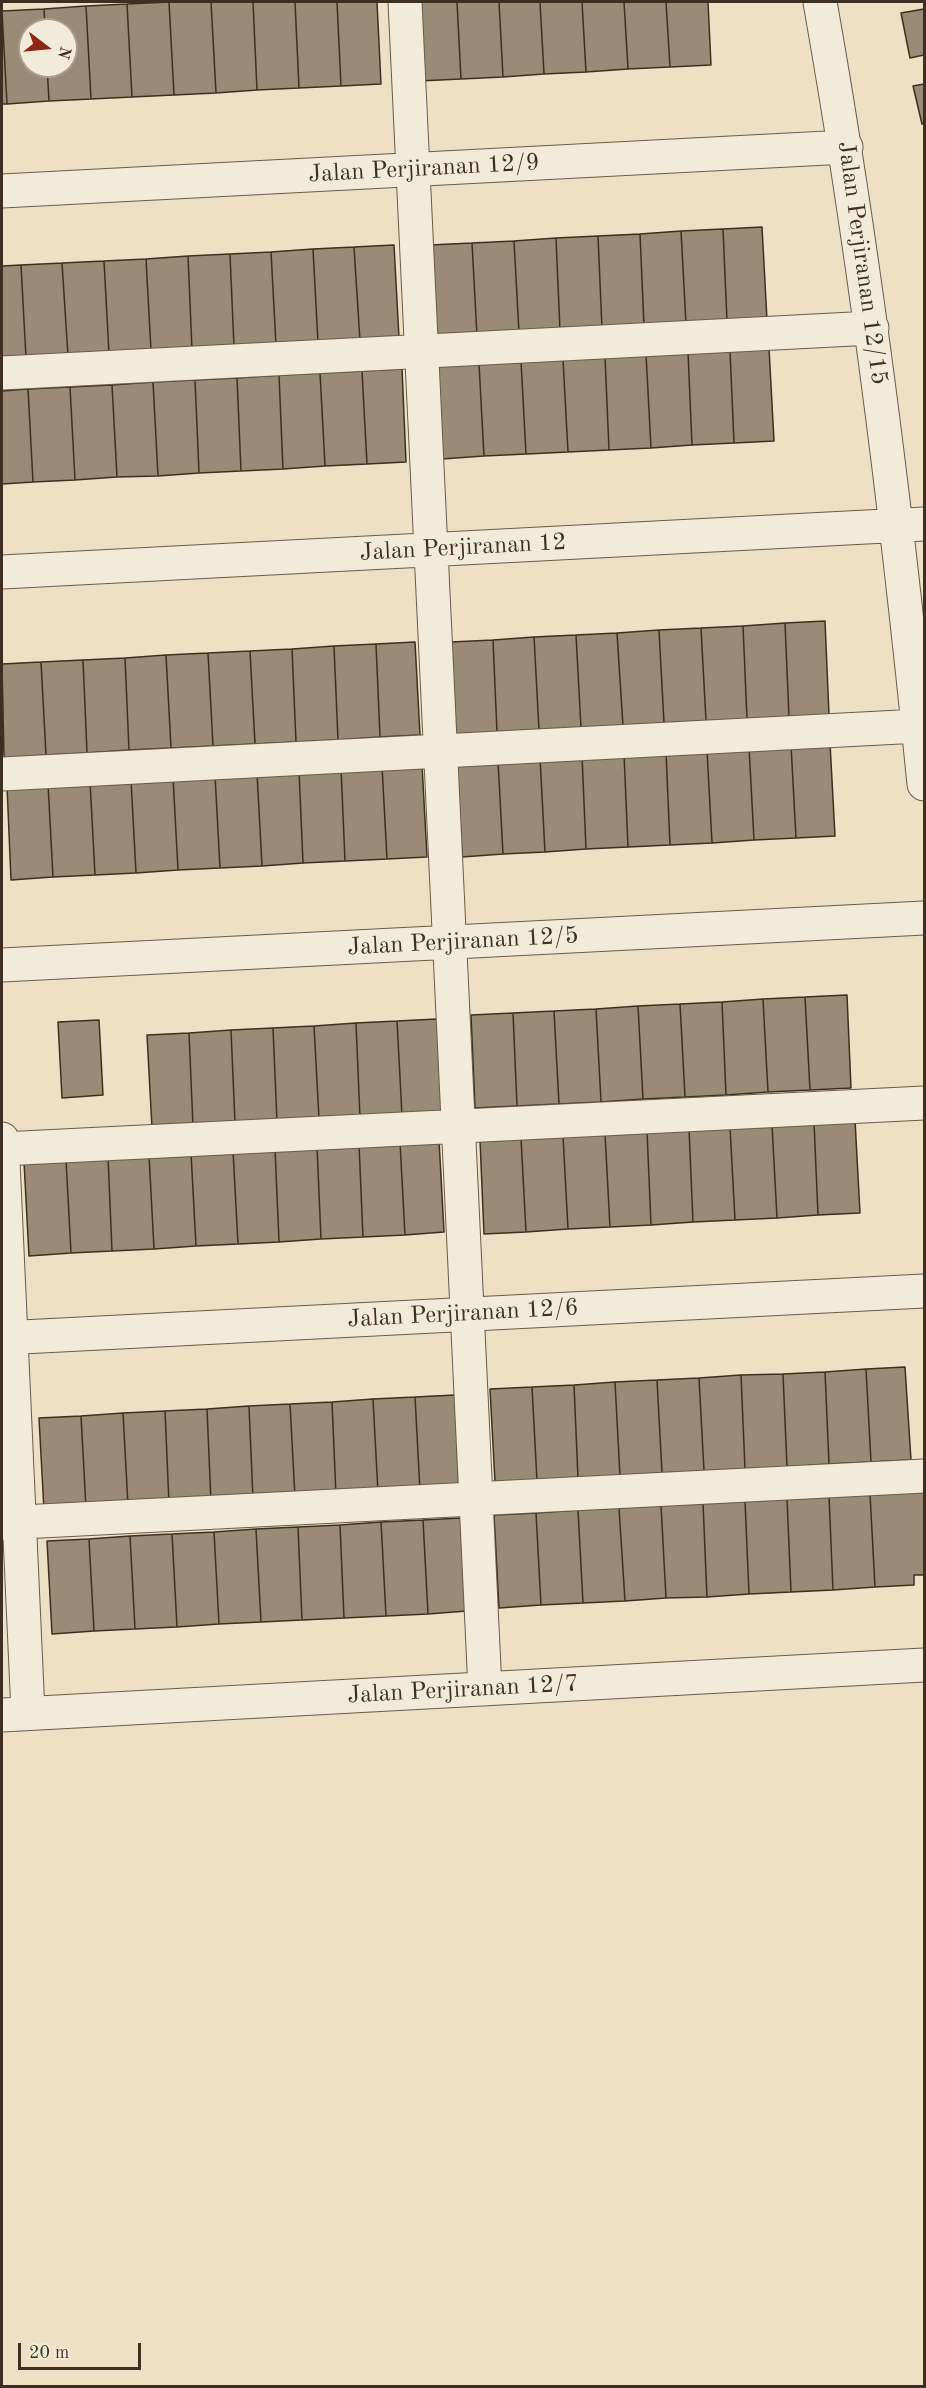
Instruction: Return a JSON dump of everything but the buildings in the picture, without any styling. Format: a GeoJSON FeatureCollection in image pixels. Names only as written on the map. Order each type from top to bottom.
{"type":"FeatureCollection","features":[{"type":"Feature","properties":{"kind":"street"},"geometry":{"type":"LineString","coordinates":[[405,2],[485,1689]]}},
{"type":"Feature","properties":{"kind":"street","name":"Jalan Perjiranan 12/15"},"geometry":{"type":"LineString","coordinates":[[820,2],[846,147],[872,328],[910,525],[919,726],[924,784]]}},
{"type":"Feature","properties":{"kind":"street","name":"Jalan Perjiranan 12/9"},"geometry":{"type":"LineString","coordinates":[[2,191],[846,147]]}},
{"type":"Feature","properties":{"kind":"street"},"geometry":{"type":"LineString","coordinates":[[2,373],[872,328]]}},
{"type":"Feature","properties":{"kind":"street","name":"Jalan Perjiranan 12"},"geometry":{"type":"LineString","coordinates":[[2,572],[910,525]]}},
{"type":"Feature","properties":{"kind":"street"},"geometry":{"type":"LineString","coordinates":[[2,774],[919,726]]}},
{"type":"Feature","properties":{"kind":"street","name":"Jalan Perjiranan 12/5"},"geometry":{"type":"LineString","coordinates":[[2,965],[924,918]]}},
{"type":"Feature","properties":{"kind":"street"},"geometry":{"type":"LineString","coordinates":[[2,1149],[924,1103]]}},
{"type":"Feature","properties":{"kind":"street"},"geometry":{"type":"LineString","coordinates":[[2,1138],[15,1714]]}},
{"type":"Feature","properties":{"kind":"street","name":"Jalan Perjiranan 12/6"},"geometry":{"type":"LineString","coordinates":[[6,1338],[924,1290]]}},
{"type":"Feature","properties":{"kind":"street"},"geometry":{"type":"LineString","coordinates":[[10,1523],[924,1476]]}},
{"type":"Feature","properties":{"kind":"street","name":"Jalan Perjiranan 12/7"},"geometry":{"type":"LineString","coordinates":[[15,1714],[924,1665]]}}]}
